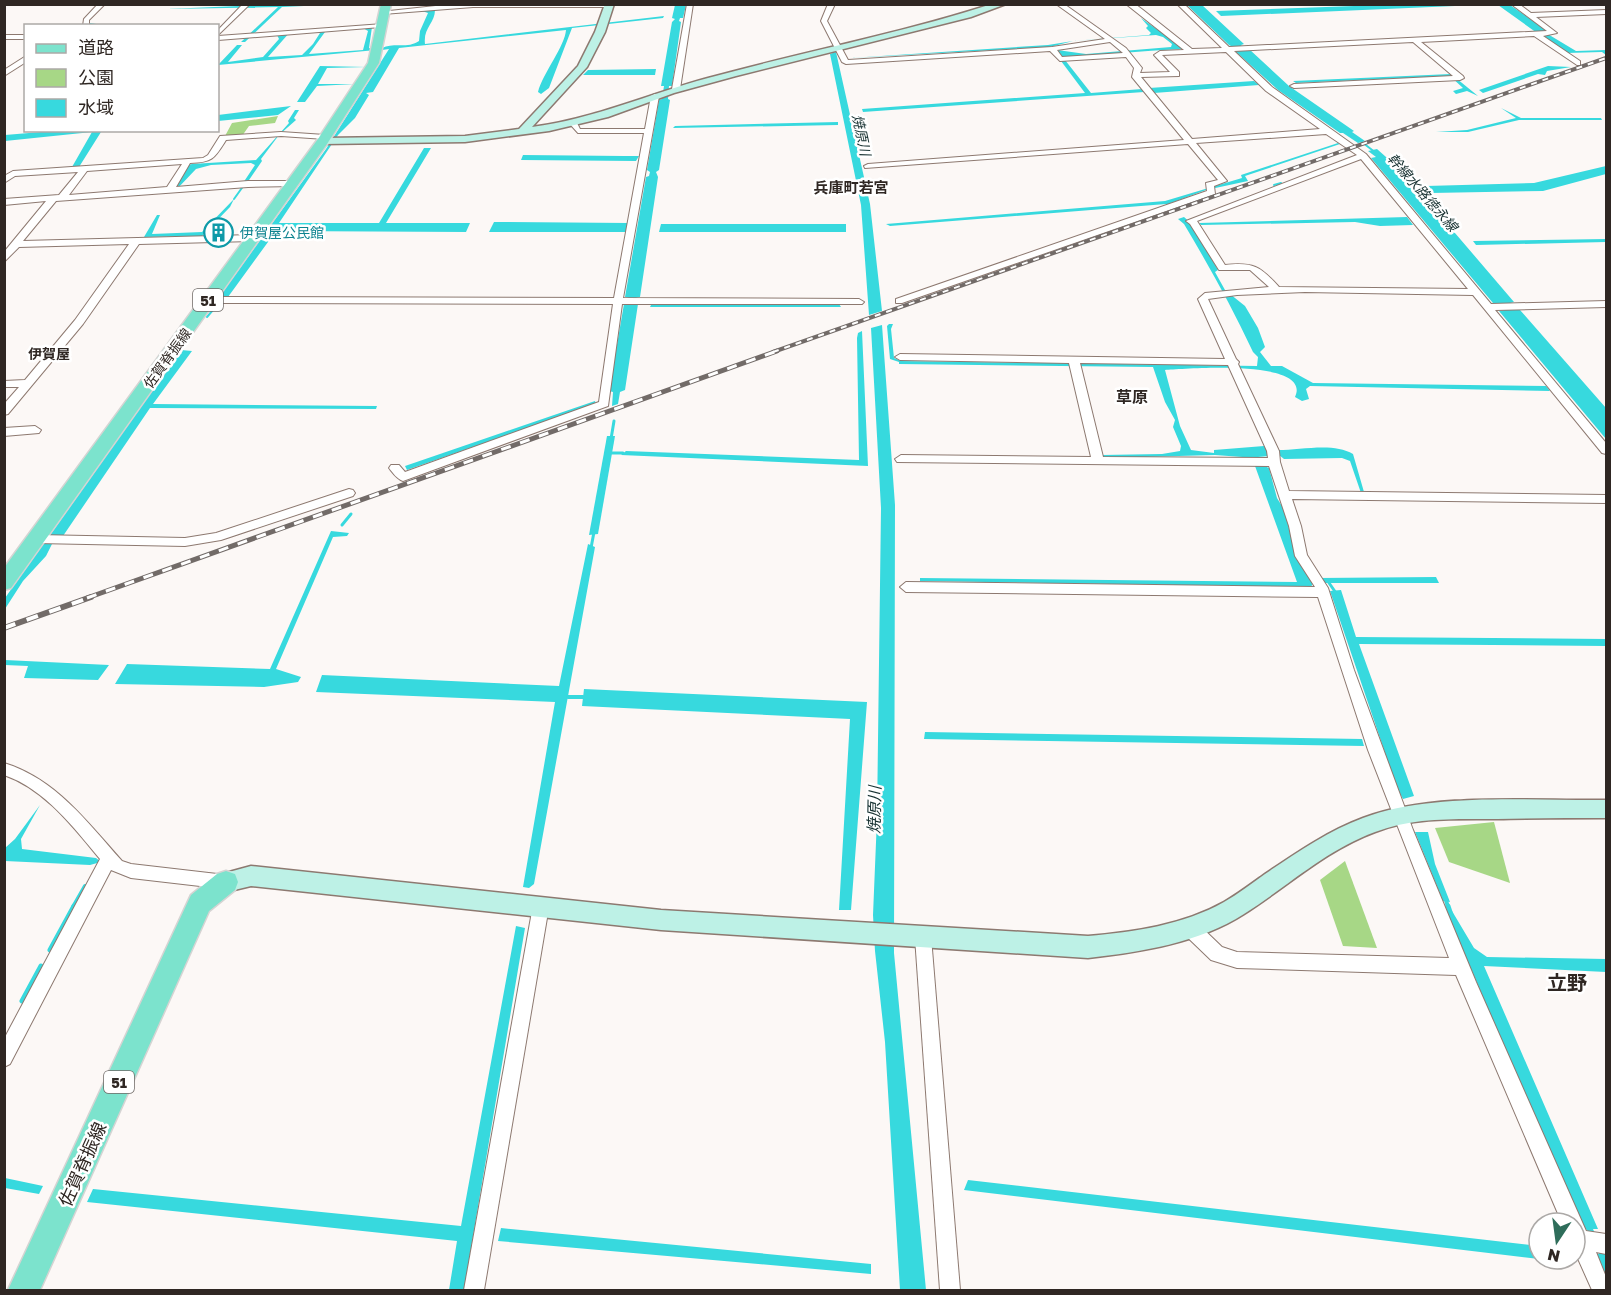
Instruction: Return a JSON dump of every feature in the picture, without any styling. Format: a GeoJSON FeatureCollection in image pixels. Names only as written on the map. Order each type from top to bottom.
{"type":"FeatureCollection","features":[{"type":"Feature","properties":{"kind":"main road","name":"佐賀脊振線"},"geometry":{"type":"LineString","coordinates":[[4,583],[211,300],[291,184],[328,140],[377,59],[383,14]]}},
{"type":"Feature","properties":{"kind":"main road","name":"佐賀脊振線"},"geometry":{"type":"LineString","coordinates":[[24,1290],[200,903],[225,882]]}},
{"type":"Feature","properties":{"kind":"street"},"geometry":{"type":"LineString","coordinates":[[87,24],[86,20],[102,4]]}},
{"type":"Feature","properties":{"kind":"street"},"geometry":{"type":"LineString","coordinates":[[395,468],[403,477],[604,404],[648,131],[665,93],[690,4]]}},
{"type":"Feature","properties":{"kind":"street"},"geometry":{"type":"LineString","coordinates":[[832,4],[824,21],[846,62],[1052,49],[1108,38]]}},
{"type":"Feature","properties":{"kind":"street"},"geometry":{"type":"LineString","coordinates":[[4,182],[13,174],[208,159],[223,138],[279,135],[328,140],[465,139],[521,133],[573,123],[665,93],[968,15],[1002,4]]}},
{"type":"Feature","properties":{"kind":"street"},"geometry":{"type":"LineString","coordinates":[[1059,4],[1126,52],[1138,68],[1135,75]]}},
{"type":"Feature","properties":{"kind":"street"},"geometry":{"type":"LineString","coordinates":[[1129,4],[1189,51]]}},
{"type":"Feature","properties":{"kind":"street"},"geometry":{"type":"LineString","coordinates":[[1180,4],[1230,48],[1269,89],[1363,156],[1606,450]]}},
{"type":"Feature","properties":{"kind":"street"},"geometry":{"type":"LineString","coordinates":[[1135,75],[1176,74],[1157,54],[1244,47],[1554,33],[1514,4]]}},
{"type":"Feature","properties":{"kind":"street"},"geometry":{"type":"LineString","coordinates":[[219,38],[256,35],[383,14],[442,7],[610,5],[585,62],[521,133]]}},
{"type":"Feature","properties":{"kind":"street"},"geometry":{"type":"LineString","coordinates":[[219,32],[246,6]]}},
{"type":"Feature","properties":{"kind":"street"},"geometry":{"type":"LineString","coordinates":[[1529,15],[1606,12]]}},
{"type":"Feature","properties":{"kind":"street"},"geometry":{"type":"LineString","coordinates":[[1542,33],[1577,63]]}},
{"type":"Feature","properties":{"kind":"street"},"geometry":{"type":"LineString","coordinates":[[4,37],[24,37]]}},
{"type":"Feature","properties":{"kind":"street"},"geometry":{"type":"LineString","coordinates":[[1294,86],[1460,78],[1413,39]]}},
{"type":"Feature","properties":{"kind":"street"},"geometry":{"type":"LineString","coordinates":[[1052,49],[1060,59],[1126,52]]}},
{"type":"Feature","properties":{"kind":"street"},"geometry":{"type":"LineString","coordinates":[[4,74],[24,59]]}},
{"type":"Feature","properties":{"kind":"street"},"geometry":{"type":"LineString","coordinates":[[899,301],[1170,206],[1210,189],[1223,179],[1135,75]]}},
{"type":"Feature","properties":{"kind":"street"},"geometry":{"type":"LineString","coordinates":[[573,123],[578,131],[648,131]]}},
{"type":"Feature","properties":{"kind":"street"},"geometry":{"type":"LineString","coordinates":[[868,166],[1329,131]]}},
{"type":"Feature","properties":{"kind":"street"},"geometry":{"type":"LineString","coordinates":[[1277,290],[1259,270],[1251,266],[1222,268],[1191,220],[1363,156]]}},
{"type":"Feature","properties":{"kind":"street"},"geometry":{"type":"LineString","coordinates":[[170,189],[187,162]]}},
{"type":"Feature","properties":{"kind":"street"},"geometry":{"type":"LineString","coordinates":[[4,259],[24,243],[62,198],[81,170]]}},
{"type":"Feature","properties":{"kind":"street"},"geometry":{"type":"LineString","coordinates":[[4,202],[170,189],[291,184]]}},
{"type":"Feature","properties":{"kind":"street"},"geometry":{"type":"LineString","coordinates":[[24,243],[252,238]]}},
{"type":"Feature","properties":{"kind":"street"},"geometry":{"type":"LineString","coordinates":[[4,412],[79,322],[136,241]]}},
{"type":"Feature","properties":{"kind":"street"},"geometry":{"type":"LineString","coordinates":[[1476,292],[1277,290],[1226,293],[1205,296],[1203,299],[1235,367],[1268,458],[1285,495],[1296,526],[1301,556],[1319,585],[1399,817],[1461,967],[1567,1211]]}},
{"type":"Feature","properties":{"kind":"street"},"geometry":{"type":"LineString","coordinates":[[211,300],[859,302]]}},
{"type":"Feature","properties":{"kind":"street"},"geometry":{"type":"LineString","coordinates":[[1489,307],[1606,304]]}},
{"type":"Feature","properties":{"kind":"street"},"geometry":{"type":"LineString","coordinates":[[900,357],[1235,367]]}},
{"type":"Feature","properties":{"kind":"street"},"geometry":{"type":"LineString","coordinates":[[1075,364],[1098,461]]}},
{"type":"Feature","properties":{"kind":"street"},"geometry":{"type":"LineString","coordinates":[[4,384],[27,383]]}},
{"type":"Feature","properties":{"kind":"street"},"geometry":{"type":"LineString","coordinates":[[4,432],[35,430]]}},
{"type":"Feature","properties":{"kind":"street"},"geometry":{"type":"LineString","coordinates":[[901,459],[1098,461],[1268,458]]}},
{"type":"Feature","properties":{"kind":"street"},"geometry":{"type":"LineString","coordinates":[[37,539],[185,542],[217,537],[349,493]]}},
{"type":"Feature","properties":{"kind":"street"},"geometry":{"type":"LineString","coordinates":[[1285,495],[1606,499]]}},
{"type":"Feature","properties":{"kind":"street"},"geometry":{"type":"LineString","coordinates":[[906,587],[1319,585]]}},
{"type":"Feature","properties":{"kind":"street"},"geometry":{"type":"LineString","coordinates":[[4,769],[25,774],[44,788],[117,866],[131,871],[225,882],[251,876],[661,920],[1088,947],[1122,944],[1190,928],[1226,912],[1344,836],[1371,824],[1425,812],[1493,808],[1606,809]]}},
{"type":"Feature","properties":{"kind":"street"},"geometry":{"type":"LineString","coordinates":[[4,1058],[109,858]]}},
{"type":"Feature","properties":{"kind":"street"},"geometry":{"type":"LineString","coordinates":[[474,1290],[541,906]]}},
{"type":"Feature","properties":{"kind":"street"},"geometry":{"type":"LineString","coordinates":[[1190,928],[1217,954],[1237,960],[1461,967]]}},
{"type":"Feature","properties":{"kind":"street"},"geometry":{"type":"LineString","coordinates":[[915,937],[950,1290]]}},
{"type":"Feature","properties":{"kind":"street"},"geometry":{"type":"LineString","coordinates":[[1587,1236],[1606,1244]]}},
{"type":"Feature","properties":{"kind":"street"},"geometry":{"type":"LineString","coordinates":[[1587,1256],[1602,1290]]}},
{"type":"Feature","properties":{"kind":"green space"},"geometry":{"type":"Polygon","coordinates":[[[278,116],[275,123],[249,126],[242,136],[225,136],[232,123],[278,116]]]}},
{"type":"Feature","properties":{"kind":"green space"},"geometry":{"type":"Polygon","coordinates":[[[1494,822],[1510,883],[1449,862],[1435,828],[1494,822]]]}},
{"type":"Feature","properties":{"kind":"green space"},"geometry":{"type":"Polygon","coordinates":[[[1345,861],[1377,948],[1343,946],[1320,880],[1345,861]]]}},
{"type":"Feature","properties":{"kind":"water"},"geometry":{"type":"Polygon","coordinates":[[[326,5],[282,7],[245,42],[241,42],[278,7],[167,9],[326,5]]]}},
{"type":"Feature","properties":{"kind":"water"},"geometry":{"type":"Polygon","coordinates":[[[436,5],[441,5],[435,10],[426,34],[425,44],[664,16],[663,18],[572,28],[549,88],[541,94],[538,92],[562,44],[566,30],[399,48],[373,92],[366,93],[369,95],[355,118],[338,135],[279,223],[379,223],[424,148],[431,148],[386,223],[470,223],[466,232],[276,231],[228,297],[219,297],[326,149],[389,49],[382,50],[382,48],[410,45],[419,41],[420,31],[428,13],[422,11],[432,9],[436,5]]]}},
{"type":"Feature","properties":{"kind":"water"},"geometry":{"type":"Polygon","coordinates":[[[675,5],[686,5],[683,18],[679,21],[681,22],[672,86],[669,86],[668,99],[670,100],[659,170],[656,172],[658,177],[640,297],[636,298],[635,304],[638,304],[625,390],[620,392],[618,404],[612,406],[613,392],[609,391],[624,304],[628,304],[629,298],[625,297],[646,177],[650,172],[647,170],[659,100],[662,99],[664,86],[661,86],[672,22],[675,19],[672,18],[675,5]]]}},
{"type":"Feature","properties":{"kind":"water"},"geometry":{"type":"Polygon","coordinates":[[[1187,5],[1202,5],[1244,44],[1241,45],[1244,49],[1249,49],[1289,86],[1365,141],[1358,143],[1340,133],[1278,90],[1234,50],[1237,49],[1229,45],[1187,5]]]}},
{"type":"Feature","properties":{"kind":"water"},"geometry":{"type":"Polygon","coordinates":[[[1382,5],[1478,5],[1221,16],[1216,11],[1382,5]]]}},
{"type":"Feature","properties":{"kind":"water"},"geometry":{"type":"Polygon","coordinates":[[[1498,5],[1510,5],[1549,32],[1546,33],[1576,51],[1606,50],[1606,55],[1602,52],[1567,53],[1543,36],[1547,35],[1537,33],[1498,5]]]}},
{"type":"Feature","properties":{"kind":"water"},"geometry":{"type":"Polygon","coordinates":[[[1141,18],[1182,47],[1181,49],[1063,57],[1057,50],[1086,54],[1171,47],[1172,44],[1156,35],[1073,41],[1149,35],[1151,33],[1146,28],[1148,26],[1141,18]]]}},
{"type":"Feature","properties":{"kind":"water"},"geometry":{"type":"Polygon","coordinates":[[[361,27],[372,27],[369,48],[376,50],[219,65],[237,45],[242,45],[228,62],[263,57],[279,39],[277,35],[290,32],[268,57],[302,55],[320,33],[310,32],[351,29],[325,32],[309,54],[363,50],[368,31],[361,27]]]}},
{"type":"Feature","properties":{"kind":"water"},"geometry":{"type":"Polygon","coordinates":[[[1073,41],[1050,47],[851,58],[1048,45],[1073,41]]]}},
{"type":"Feature","properties":{"kind":"water"},"geometry":{"type":"Polygon","coordinates":[[[836,52],[870,204],[882,311],[869,315],[861,205],[830,54],[836,52]]]}},
{"type":"Feature","properties":{"kind":"water"},"geometry":{"type":"Polygon","coordinates":[[[1065,60],[1091,93],[1142,89],[1144,92],[863,112],[862,109],[1085,93],[1061,61],[1065,60]]]}},
{"type":"Feature","properties":{"kind":"water"},"geometry":{"type":"Polygon","coordinates":[[[320,66],[367,67],[327,68],[318,84],[355,84],[317,86],[305,102],[297,102],[320,66]]]}},
{"type":"Feature","properties":{"kind":"water"},"geometry":{"type":"Polygon","coordinates":[[[1548,66],[1571,67],[1547,71],[1545,75],[1538,74],[1483,93],[1479,90],[1548,66]]]}},
{"type":"Feature","properties":{"kind":"water"},"geometry":{"type":"Polygon","coordinates":[[[656,69],[655,75],[583,75],[588,70],[656,69]]]}},
{"type":"Feature","properties":{"kind":"water"},"geometry":{"type":"Polygon","coordinates":[[[1451,74],[1478,96],[1467,91],[1456,94],[1453,91],[1463,88],[1450,76],[1296,83],[1293,81],[1451,74]]]}},
{"type":"Feature","properties":{"kind":"water"},"geometry":{"type":"Polygon","coordinates":[[[1254,81],[1259,85],[1154,93],[1149,88],[1254,81]]]}},
{"type":"Feature","properties":{"kind":"water"},"geometry":{"type":"Polygon","coordinates":[[[291,106],[278,115],[219,121],[219,115],[291,106]]]}},
{"type":"Feature","properties":{"kind":"water"},"geometry":{"type":"Polygon","coordinates":[[[1501,108],[1521,118],[1601,118],[1602,120],[1519,120],[1468,132],[1436,132],[1467,130],[1516,118],[1501,108]]]}},
{"type":"Feature","properties":{"kind":"water"},"geometry":{"type":"Polygon","coordinates":[[[295,110],[299,110],[294,118],[296,120],[279,135],[247,183],[243,183],[255,165],[251,163],[211,165],[196,169],[177,189],[175,187],[188,165],[256,160],[289,123],[295,110]]]}},
{"type":"Feature","properties":{"kind":"water"},"geometry":{"type":"Polygon","coordinates":[[[838,122],[838,125],[673,128],[675,126],[838,122]]]}},
{"type":"Feature","properties":{"kind":"water"},"geometry":{"type":"Polygon","coordinates":[[[41,132],[92,132],[5,141],[5,135],[41,132]]]}},
{"type":"Feature","properties":{"kind":"water"},"geometry":{"type":"Polygon","coordinates":[[[92,132],[101,132],[79,167],[72,167],[92,132]]]}},
{"type":"Feature","properties":{"kind":"water"},"geometry":{"type":"Polygon","coordinates":[[[1340,144],[1245,176],[1248,181],[1206,190],[1171,203],[1175,208],[1170,209],[1166,204],[890,226],[886,224],[1165,201],[1242,178],[1241,175],[1340,144]]]}},
{"type":"Feature","properties":{"kind":"water"},"geometry":{"type":"Polygon","coordinates":[[[1377,149],[1386,157],[1390,157],[1514,302],[1510,303],[1515,310],[1520,310],[1606,408],[1606,439],[1499,311],[1505,310],[1498,303],[1493,303],[1371,158],[1376,157],[1368,151],[1377,149]]]}},
{"type":"Feature","properties":{"kind":"water"},"geometry":{"type":"Polygon","coordinates":[[[523,155],[639,156],[636,161],[521,160],[523,155]]]}},
{"type":"Feature","properties":{"kind":"water"},"geometry":{"type":"Polygon","coordinates":[[[1606,166],[1606,174],[1543,191],[1431,193],[1426,186],[1534,183],[1606,166]]]}},
{"type":"Feature","properties":{"kind":"water"},"geometry":{"type":"Polygon","coordinates":[[[234,199],[230,207],[202,236],[144,237],[157,215],[160,215],[152,234],[202,232],[234,199]]]}},
{"type":"Feature","properties":{"kind":"water"},"geometry":{"type":"Polygon","coordinates":[[[1184,217],[1192,224],[1218,270],[1215,272],[1225,290],[1245,306],[1258,328],[1265,347],[1260,352],[1271,366],[1282,366],[1313,383],[1546,386],[1550,391],[1310,386],[1306,389],[1309,399],[1302,401],[1295,397],[1295,385],[1285,376],[1267,371],[1244,368],[1165,370],[1180,426],[1191,450],[1214,453],[1214,450],[1264,446],[1270,453],[1279,453],[1278,450],[1327,447],[1353,454],[1364,492],[1361,493],[1350,461],[1342,458],[1284,459],[1279,455],[1258,457],[1262,465],[1269,468],[1277,498],[1285,511],[1295,555],[1318,578],[1436,577],[1439,583],[1313,583],[1311,587],[920,581],[920,578],[1297,582],[1255,466],[1258,465],[1256,458],[1215,455],[1105,458],[1102,455],[1162,454],[1180,451],[1181,446],[1173,427],[1175,420],[1165,402],[1153,367],[899,364],[890,359],[887,326],[893,324],[891,329],[894,358],[901,361],[1257,366],[1258,357],[1253,352],[1229,303],[1184,224],[1178,219],[1184,217]]]}},
{"type":"Feature","properties":{"kind":"water"},"geometry":{"type":"Polygon","coordinates":[[[1407,217],[1413,225],[1380,226],[1355,222],[1201,225],[1199,223],[1407,217]]]}},
{"type":"Feature","properties":{"kind":"water"},"geometry":{"type":"Polygon","coordinates":[[[494,222],[629,223],[628,232],[489,232],[494,222]]]}},
{"type":"Feature","properties":{"kind":"water"},"geometry":{"type":"Polygon","coordinates":[[[661,224],[846,224],[846,232],[659,232],[661,224]]]}},
{"type":"Feature","properties":{"kind":"water"},"geometry":{"type":"Polygon","coordinates":[[[1606,239],[1606,242],[1476,245],[1473,241],[1606,239]]]}},
{"type":"Feature","properties":{"kind":"water"},"geometry":{"type":"Polygon","coordinates":[[[652,303],[839,304],[841,307],[650,307],[652,303]]]}},
{"type":"Feature","properties":{"kind":"water"},"geometry":{"type":"Polygon","coordinates":[[[882,325],[895,505],[894,953],[926,1290],[900,1290],[885,1042],[873,915],[877,818],[881,508],[871,328],[882,325]]]}},
{"type":"Feature","properties":{"kind":"water"},"geometry":{"type":"Polygon","coordinates":[[[862,331],[868,466],[621,455],[626,451],[859,460],[857,338],[858,333],[862,331]]]}},
{"type":"Feature","properties":{"kind":"water"},"geometry":{"type":"Polygon","coordinates":[[[181,350],[192,351],[153,404],[377,406],[376,409],[150,408],[63,536],[50,535],[181,350]]]}},
{"type":"Feature","properties":{"kind":"water"},"geometry":{"type":"Polygon","coordinates":[[[595,401],[596,404],[407,470],[405,466],[595,401]]]}},
{"type":"Feature","properties":{"kind":"water"},"geometry":{"type":"Polygon","coordinates":[[[607,436],[615,436],[598,534],[589,535],[607,436]]]}},
{"type":"Feature","properties":{"kind":"water"},"geometry":{"type":"Polygon","coordinates":[[[331,531],[349,533],[347,536],[333,537],[276,669],[301,677],[298,682],[264,687],[115,684],[127,664],[270,669],[331,531]]]}},
{"type":"Feature","properties":{"kind":"water"},"geometry":{"type":"Polygon","coordinates":[[[44,543],[52,544],[46,556],[23,581],[5,609],[5,598],[44,543]]]}},
{"type":"Feature","properties":{"kind":"water"},"geometry":{"type":"Polygon","coordinates":[[[588,544],[595,547],[534,884],[529,888],[523,887],[555,702],[316,692],[322,675],[559,686],[588,544]]]}},
{"type":"Feature","properties":{"kind":"water"},"geometry":{"type":"Polygon","coordinates":[[[1341,590],[1356,637],[1606,639],[1606,646],[1359,644],[1414,796],[1403,799],[1397,788],[1330,591],[1341,590]]]}},
{"type":"Feature","properties":{"kind":"water"},"geometry":{"type":"Polygon","coordinates":[[[5,660],[109,665],[98,680],[24,678],[28,666],[5,665],[5,660]]]}},
{"type":"Feature","properties":{"kind":"water"},"geometry":{"type":"Polygon","coordinates":[[[584,689],[867,702],[851,910],[839,910],[850,719],[582,706],[584,689]]]}},
{"type":"Feature","properties":{"kind":"water"},"geometry":{"type":"Polygon","coordinates":[[[925,732],[1362,739],[1364,746],[924,739],[925,732]]]}},
{"type":"Feature","properties":{"kind":"water"},"geometry":{"type":"Polygon","coordinates":[[[40,805],[21,839],[22,849],[96,858],[101,862],[90,865],[5,861],[5,848],[15,839],[40,805]]]}},
{"type":"Feature","properties":{"kind":"water"},"geometry":{"type":"Polygon","coordinates":[[[1415,832],[1428,832],[1435,864],[1450,902],[1443,901],[1415,832]]]}},
{"type":"Feature","properties":{"kind":"water"},"geometry":{"type":"Polygon","coordinates":[[[1446,910],[1452,911],[1474,948],[1487,957],[1606,959],[1606,972],[1484,966],[1598,1229],[1593,1229],[1606,1254],[1606,1281],[1594,1254],[1599,1254],[1587,1230],[1587,1211],[1574,1211],[1446,910]]]}},
{"type":"Feature","properties":{"kind":"water"},"geometry":{"type":"Polygon","coordinates":[[[516,926],[525,928],[464,1290],[449,1290],[457,1241],[87,1202],[93,1189],[461,1226],[516,926]]]}},
{"type":"Feature","properties":{"kind":"water"},"geometry":{"type":"Polygon","coordinates":[[[4,1178],[43,1186],[39,1194],[5,1188],[4,1178]]]}},
{"type":"Feature","properties":{"kind":"water"},"geometry":{"type":"Polygon","coordinates":[[[968,1180],[1527,1245],[1527,1258],[964,1190],[968,1180]]]}},
{"type":"Feature","properties":{"kind":"water"},"geometry":{"type":"Polygon","coordinates":[[[501,1228],[871,1264],[871,1274],[498,1241],[501,1228]]]}},
{"type":"Feature","properties":{"kind":"waterway","name":"幹線水路徳永線"},"geometry":{"type":"LineString","coordinates":[[1358,139],[1376,153]]}},
{"type":"Feature","properties":{"kind":"waterway"},"geometry":{"type":"LineString","coordinates":[[1274,185],[1281,183]]}},
{"type":"Feature","properties":{"kind":"waterway"},"geometry":{"type":"LineString","coordinates":[[234,199],[244,185]]}},
{"type":"Feature","properties":{"kind":"waterway"},"geometry":{"type":"LineString","coordinates":[[207,317],[224,297]]}},
{"type":"Feature","properties":{"kind":"waterway"},"geometry":{"type":"LineString","coordinates":[[611,439],[614,421]]}},
{"type":"Feature","properties":{"kind":"waterway"},"geometry":{"type":"LineString","coordinates":[[612,453],[623,453]]}},
{"type":"Feature","properties":{"kind":"waterway"},"geometry":{"type":"LineString","coordinates":[[342,525],[351,514]]}},
{"type":"Feature","properties":{"kind":"waterway"},"geometry":{"type":"LineString","coordinates":[[591,548],[594,532]]}},
{"type":"Feature","properties":{"kind":"waterway"},"geometry":{"type":"LineString","coordinates":[[1327,580],[1336,593]]}},
{"type":"Feature","properties":{"kind":"waterway"},"geometry":{"type":"LineString","coordinates":[[568,697],[583,697]]}},
{"type":"Feature","properties":{"kind":"waterway"},"geometry":{"type":"LineString","coordinates":[[73,907],[85,886]]}},
{"type":"Feature","properties":{"kind":"waterway"},"geometry":{"type":"LineString","coordinates":[[1445,897],[1448,907]]}},
{"type":"Feature","properties":{"kind":"waterway"},"geometry":{"type":"LineString","coordinates":[[50,950],[74,906]]}},
{"type":"Feature","properties":{"kind":"waterway"},"geometry":{"type":"LineString","coordinates":[[1448,906],[1451,915]]}},
{"type":"Feature","properties":{"kind":"waterway"},"geometry":{"type":"LineString","coordinates":[[22,1001],[41,966]]}},
{"type":"Feature","properties":{"kind":"railway"},"geometry":{"type":"LineString","coordinates":[[773,352],[1606,58]]}},
{"type":"Feature","properties":{"kind":"railway"},"geometry":{"type":"LineString","coordinates":[[87,598],[777,351]]}},
{"type":"Feature","properties":{"kind":"railway"},"geometry":{"type":"LineString","coordinates":[[4,628],[91,597]]}},
{"type":"Feature","properties":{"kind":"place","name":"伊賀屋公民館"},"geometry":{"type":"Point","coordinates":[219,232]}},
{"type":"Feature","properties":{"kind":"district","name":"兵庫町若宮"},"geometry":{"type":"Point","coordinates":[851,187]}},
{"type":"Feature","properties":{"kind":"district","name":"伊賀屋"},"geometry":{"type":"Point","coordinates":[49,353]}},
{"type":"Feature","properties":{"kind":"district","name":"草原"},"geometry":{"type":"Point","coordinates":[1132,397]}},
{"type":"Feature","properties":{"kind":"district","name":"立野"},"geometry":{"type":"Point","coordinates":[1567,982]}},
{"type":"Feature","properties":{"kind":"water label","name":"焼原川"},"geometry":{"type":"Point","coordinates":[862,135]}},
{"type":"Feature","properties":{"kind":"water label","name":"焼原川"},"geometry":{"type":"Point","coordinates":[874,810]}}]}
